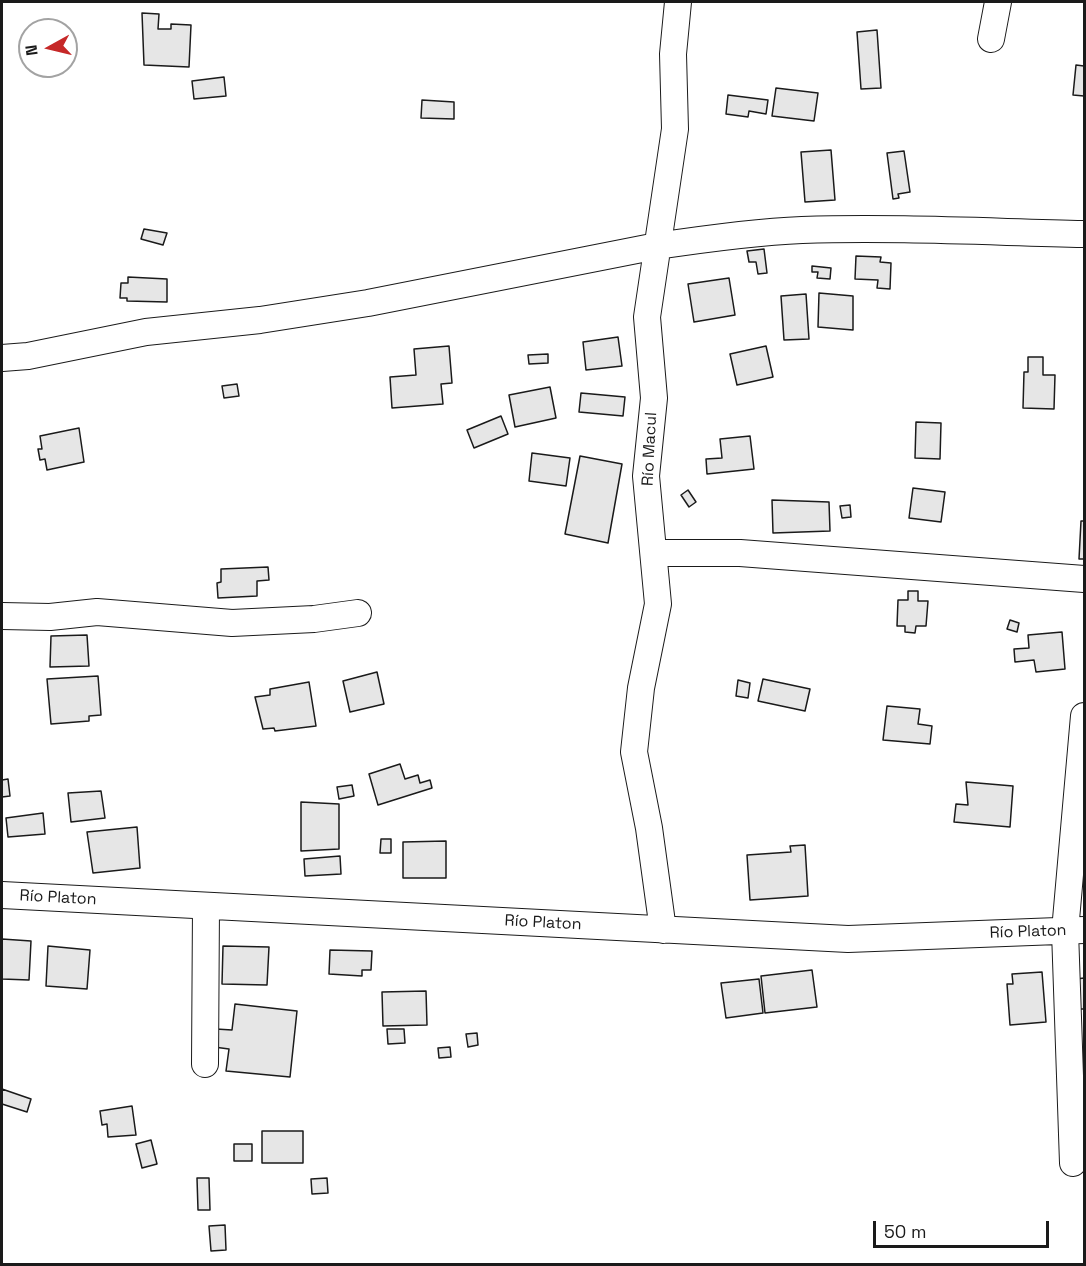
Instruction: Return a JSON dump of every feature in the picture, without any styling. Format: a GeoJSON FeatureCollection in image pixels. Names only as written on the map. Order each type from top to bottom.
{"type":"FeatureCollection","features":[{"type":"Feature","properties":{"kind":"street","name":"Río Macul"},"geometry":{"type":"LineString","coordinates":[[663,930],[649,828],[634,752],[640,688],[658,604],[646,476],[654,398],[647,317],[675,129],[673,54],[678,2]]}},
{"type":"Feature","properties":{"kind":"street"},"geometry":{"type":"LineString","coordinates":[[991,39],[998,2]]}},
{"type":"Feature","properties":{"kind":"street"},"geometry":{"type":"LineString","coordinates":[[2,358],[28,356],[146,332],[260,320],[368,303],[657,246],[800,230],[918,229],[1084,234]]}},
{"type":"Feature","properties":{"kind":"street"},"geometry":{"type":"LineString","coordinates":[[654,553],[740,553],[1084,579]]}},
{"type":"Feature","properties":{"kind":"street"},"geometry":{"type":"LineString","coordinates":[[2,616],[50,618],[97,612],[232,623],[314,619],[358,614]]}},
{"type":"Feature","properties":{"kind":"street"},"geometry":{"type":"LineString","coordinates":[[1073,1163],[1075,931],[1084,716]]}},
{"type":"Feature","properties":{"kind":"street","name":"Río Platon"},"geometry":{"type":"LineString","coordinates":[[2,896],[848,939],[1075,931]]}},
{"type":"Feature","properties":{"kind":"street"},"geometry":{"type":"LineString","coordinates":[[206,906],[206,1064]]}},
{"type":"Feature","properties":{"kind":"building"},"geometry":{"type":"Polygon","coordinates":[[[142,13],[159,14],[158,29],[171,29],[171,24],[191,25],[189,67],[144,65],[142,13]]]}},
{"type":"Feature","properties":{"kind":"building"},"geometry":{"type":"Polygon","coordinates":[[[877,30],[881,88],[861,89],[857,32],[877,30]]]}},
{"type":"Feature","properties":{"kind":"building"},"geometry":{"type":"Polygon","coordinates":[[[1076,65],[1084,66],[1084,96],[1073,95],[1076,65]]]}},
{"type":"Feature","properties":{"kind":"building"},"geometry":{"type":"Polygon","coordinates":[[[224,77],[226,96],[194,99],[192,81],[224,77]]]}},
{"type":"Feature","properties":{"kind":"building"},"geometry":{"type":"Polygon","coordinates":[[[776,88],[818,93],[814,121],[772,116],[776,88]]]}},
{"type":"Feature","properties":{"kind":"building"},"geometry":{"type":"Polygon","coordinates":[[[728,95],[768,100],[766,114],[749,111],[748,117],[726,114],[728,95]]]}},
{"type":"Feature","properties":{"kind":"building"},"geometry":{"type":"Polygon","coordinates":[[[422,100],[454,102],[454,119],[421,118],[422,100]]]}},
{"type":"Feature","properties":{"kind":"building"},"geometry":{"type":"Polygon","coordinates":[[[831,150],[835,200],[805,202],[801,152],[831,150]]]}},
{"type":"Feature","properties":{"kind":"building"},"geometry":{"type":"Polygon","coordinates":[[[904,151],[910,192],[898,194],[899,198],[893,199],[887,153],[904,151]]]}},
{"type":"Feature","properties":{"kind":"building"},"geometry":{"type":"Polygon","coordinates":[[[144,229],[167,233],[163,245],[141,239],[144,229]]]}},
{"type":"Feature","properties":{"kind":"building"},"geometry":{"type":"Polygon","coordinates":[[[764,249],[767,273],[758,274],[756,262],[749,262],[747,251],[764,249]]]}},
{"type":"Feature","properties":{"kind":"building"},"geometry":{"type":"Polygon","coordinates":[[[856,256],[881,257],[880,262],[891,263],[890,289],[877,288],[878,280],[855,279],[856,256]]]}},
{"type":"Feature","properties":{"kind":"building"},"geometry":{"type":"Polygon","coordinates":[[[812,266],[831,268],[830,279],[817,278],[818,272],[812,272],[812,266]]]}},
{"type":"Feature","properties":{"kind":"building"},"geometry":{"type":"Polygon","coordinates":[[[128,277],[167,279],[167,302],[127,301],[127,298],[120,298],[121,283],[128,283],[128,277]]]}},
{"type":"Feature","properties":{"kind":"building"},"geometry":{"type":"Polygon","coordinates":[[[729,278],[735,315],[694,322],[688,284],[729,278]]]}},
{"type":"Feature","properties":{"kind":"building"},"geometry":{"type":"Polygon","coordinates":[[[819,293],[853,296],[853,330],[818,327],[819,293]]]}},
{"type":"Feature","properties":{"kind":"building"},"geometry":{"type":"Polygon","coordinates":[[[806,294],[809,339],[784,340],[781,296],[806,294]]]}},
{"type":"Feature","properties":{"kind":"building"},"geometry":{"type":"Polygon","coordinates":[[[618,337],[622,366],[586,370],[583,342],[618,337]]]}},
{"type":"Feature","properties":{"kind":"building"},"geometry":{"type":"Polygon","coordinates":[[[449,346],[452,383],[441,384],[443,404],[392,408],[390,377],[416,375],[414,349],[449,346]]]}},
{"type":"Feature","properties":{"kind":"building"},"geometry":{"type":"Polygon","coordinates":[[[766,346],[773,377],[737,385],[730,354],[766,346]]]}},
{"type":"Feature","properties":{"kind":"building"},"geometry":{"type":"Polygon","coordinates":[[[548,354],[548,363],[529,364],[528,355],[548,354]]]}},
{"type":"Feature","properties":{"kind":"building"},"geometry":{"type":"Polygon","coordinates":[[[1028,357],[1043,357],[1043,375],[1055,375],[1054,409],[1023,408],[1024,372],[1028,372],[1028,357]]]}},
{"type":"Feature","properties":{"kind":"building"},"geometry":{"type":"Polygon","coordinates":[[[237,384],[239,396],[224,398],[222,386],[237,384]]]}},
{"type":"Feature","properties":{"kind":"building"},"geometry":{"type":"Polygon","coordinates":[[[550,387],[556,418],[515,427],[509,395],[550,387]]]}},
{"type":"Feature","properties":{"kind":"building"},"geometry":{"type":"Polygon","coordinates":[[[581,393],[625,397],[623,416],[579,412],[581,393]]]}},
{"type":"Feature","properties":{"kind":"building"},"geometry":{"type":"Polygon","coordinates":[[[501,416],[508,434],[474,448],[467,430],[501,416]]]}},
{"type":"Feature","properties":{"kind":"building"},"geometry":{"type":"Polygon","coordinates":[[[916,422],[941,423],[940,459],[915,458],[916,422]]]}},
{"type":"Feature","properties":{"kind":"building"},"geometry":{"type":"Polygon","coordinates":[[[79,428],[84,462],[47,470],[45,459],[40,460],[38,449],[42,449],[40,436],[79,428]]]}},
{"type":"Feature","properties":{"kind":"building"},"geometry":{"type":"Polygon","coordinates":[[[750,436],[754,469],[707,474],[706,459],[722,458],[720,439],[750,436]]]}},
{"type":"Feature","properties":{"kind":"building"},"geometry":{"type":"Polygon","coordinates":[[[532,453],[570,458],[566,486],[529,481],[532,453]]]}},
{"type":"Feature","properties":{"kind":"building"},"geometry":{"type":"Polygon","coordinates":[[[580,456],[622,464],[608,543],[565,534],[580,456]]]}},
{"type":"Feature","properties":{"kind":"building"},"geometry":{"type":"Polygon","coordinates":[[[913,488],[945,492],[941,522],[909,518],[913,488]]]}},
{"type":"Feature","properties":{"kind":"building"},"geometry":{"type":"Polygon","coordinates":[[[688,490],[696,502],[689,507],[681,495],[688,490]]]}},
{"type":"Feature","properties":{"kind":"building"},"geometry":{"type":"Polygon","coordinates":[[[772,500],[829,502],[830,531],[773,533],[772,500]]]}},
{"type":"Feature","properties":{"kind":"building"},"geometry":{"type":"Polygon","coordinates":[[[850,505],[851,517],[842,518],[840,506],[850,505]]]}},
{"type":"Feature","properties":{"kind":"building"},"geometry":{"type":"Polygon","coordinates":[[[1081,521],[1084,521],[1084,559],[1079,559],[1081,521]]]}},
{"type":"Feature","properties":{"kind":"building"},"geometry":{"type":"Polygon","coordinates":[[[268,567],[269,580],[257,581],[257,596],[218,598],[217,583],[221,582],[221,569],[268,567]]]}},
{"type":"Feature","properties":{"kind":"building"},"geometry":{"type":"Polygon","coordinates":[[[908,591],[918,591],[918,601],[928,601],[926,626],[916,626],[915,633],[905,632],[905,626],[897,626],[898,600],[908,600],[908,591]]]}},
{"type":"Feature","properties":{"kind":"building"},"geometry":{"type":"Polygon","coordinates":[[[1010,620],[1019,623],[1017,632],[1007,629],[1010,620]]]}},
{"type":"Feature","properties":{"kind":"building"},"geometry":{"type":"Polygon","coordinates":[[[1062,632],[1065,669],[1036,672],[1034,660],[1015,662],[1014,649],[1029,648],[1028,635],[1062,632]]]}},
{"type":"Feature","properties":{"kind":"building"},"geometry":{"type":"Polygon","coordinates":[[[87,635],[89,666],[50,667],[51,636],[87,635]]]}},
{"type":"Feature","properties":{"kind":"building"},"geometry":{"type":"Polygon","coordinates":[[[377,672],[384,704],[350,712],[343,681],[377,672]]]}},
{"type":"Feature","properties":{"kind":"building"},"geometry":{"type":"Polygon","coordinates":[[[98,676],[101,715],[89,716],[89,721],[51,724],[47,679],[98,676]]]}},
{"type":"Feature","properties":{"kind":"building"},"geometry":{"type":"Polygon","coordinates":[[[763,679],[810,689],[805,711],[758,701],[763,679]]]}},
{"type":"Feature","properties":{"kind":"building"},"geometry":{"type":"Polygon","coordinates":[[[738,680],[750,683],[748,698],[736,696],[738,680]]]}},
{"type":"Feature","properties":{"kind":"building"},"geometry":{"type":"Polygon","coordinates":[[[309,682],[316,726],[275,731],[274,728],[263,729],[255,697],[270,695],[270,689],[309,682]]]}},
{"type":"Feature","properties":{"kind":"building"},"geometry":{"type":"Polygon","coordinates":[[[887,706],[920,709],[918,724],[932,726],[930,744],[883,740],[887,706]]]}},
{"type":"Feature","properties":{"kind":"building"},"geometry":{"type":"Polygon","coordinates":[[[400,764],[405,779],[418,775],[420,783],[430,780],[432,788],[378,805],[369,774],[400,764]]]}},
{"type":"Feature","properties":{"kind":"building"},"geometry":{"type":"Polygon","coordinates":[[[8,779],[10,796],[2,797],[2,780],[8,779]]]}},
{"type":"Feature","properties":{"kind":"building"},"geometry":{"type":"Polygon","coordinates":[[[966,782],[1013,786],[1010,827],[954,822],[956,804],[968,805],[966,782]]]}},
{"type":"Feature","properties":{"kind":"building"},"geometry":{"type":"Polygon","coordinates":[[[352,785],[354,796],[339,799],[337,787],[352,785]]]}},
{"type":"Feature","properties":{"kind":"building"},"geometry":{"type":"Polygon","coordinates":[[[101,791],[105,818],[71,822],[68,793],[101,791]]]}},
{"type":"Feature","properties":{"kind":"building"},"geometry":{"type":"Polygon","coordinates":[[[301,802],[339,804],[339,849],[301,851],[301,802]]]}},
{"type":"Feature","properties":{"kind":"building"},"geometry":{"type":"Polygon","coordinates":[[[43,813],[45,834],[8,837],[6,818],[43,813]]]}},
{"type":"Feature","properties":{"kind":"building"},"geometry":{"type":"Polygon","coordinates":[[[137,827],[140,868],[93,873],[87,832],[137,827]]]}},
{"type":"Feature","properties":{"kind":"building"},"geometry":{"type":"Polygon","coordinates":[[[381,839],[391,839],[391,853],[380,853],[381,839]]]}},
{"type":"Feature","properties":{"kind":"building"},"geometry":{"type":"Polygon","coordinates":[[[446,841],[446,878],[403,878],[403,842],[446,841]]]}},
{"type":"Feature","properties":{"kind":"building"},"geometry":{"type":"Polygon","coordinates":[[[805,845],[808,896],[750,900],[747,855],[791,852],[790,846],[805,845]]]}},
{"type":"Feature","properties":{"kind":"building"},"geometry":{"type":"Polygon","coordinates":[[[340,856],[341,874],[305,876],[304,859],[340,856]]]}},
{"type":"Feature","properties":{"kind":"building"},"geometry":{"type":"Polygon","coordinates":[[[2,939],[31,941],[29,980],[2,979],[2,939]]]}},
{"type":"Feature","properties":{"kind":"building"},"geometry":{"type":"Polygon","coordinates":[[[48,946],[90,950],[87,989],[46,986],[48,946]]]}},
{"type":"Feature","properties":{"kind":"building"},"geometry":{"type":"Polygon","coordinates":[[[223,946],[269,947],[267,985],[222,984],[223,946]]]}},
{"type":"Feature","properties":{"kind":"building"},"geometry":{"type":"Polygon","coordinates":[[[330,950],[372,951],[371,970],[362,970],[362,976],[329,974],[330,950]]]}},
{"type":"Feature","properties":{"kind":"building"},"geometry":{"type":"Polygon","coordinates":[[[812,970],[817,1007],[765,1013],[761,976],[812,970]]]}},
{"type":"Feature","properties":{"kind":"building"},"geometry":{"type":"Polygon","coordinates":[[[1042,972],[1046,1022],[1010,1025],[1007,984],[1013,984],[1012,974],[1042,972]]]}},
{"type":"Feature","properties":{"kind":"building"},"geometry":{"type":"Polygon","coordinates":[[[1084,978],[1084,1009],[1078,1009],[1076,979],[1084,978]]]}},
{"type":"Feature","properties":{"kind":"building"},"geometry":{"type":"Polygon","coordinates":[[[759,979],[763,1013],[726,1018],[721,983],[759,979]]]}},
{"type":"Feature","properties":{"kind":"building"},"geometry":{"type":"Polygon","coordinates":[[[426,991],[427,1025],[383,1026],[382,992],[426,991]]]}},
{"type":"Feature","properties":{"kind":"building"},"geometry":{"type":"Polygon","coordinates":[[[235,1004],[297,1011],[290,1077],[226,1071],[229,1049],[214,1047],[216,1029],[232,1030],[235,1004]]]}},
{"type":"Feature","properties":{"kind":"building"},"geometry":{"type":"Polygon","coordinates":[[[387,1029],[404,1029],[405,1043],[388,1044],[387,1029]]]}},
{"type":"Feature","properties":{"kind":"building"},"geometry":{"type":"Polygon","coordinates":[[[477,1033],[478,1045],[468,1047],[466,1034],[477,1033]]]}},
{"type":"Feature","properties":{"kind":"building"},"geometry":{"type":"Polygon","coordinates":[[[450,1047],[451,1057],[439,1058],[438,1048],[450,1047]]]}},
{"type":"Feature","properties":{"kind":"building"},"geometry":{"type":"Polygon","coordinates":[[[2,1089],[31,1099],[27,1112],[2,1104],[2,1089]]]}},
{"type":"Feature","properties":{"kind":"building"},"geometry":{"type":"Polygon","coordinates":[[[132,1106],[136,1135],[108,1137],[107,1124],[102,1125],[100,1111],[132,1106]]]}},
{"type":"Feature","properties":{"kind":"building"},"geometry":{"type":"Polygon","coordinates":[[[262,1131],[303,1131],[303,1163],[262,1163],[262,1131]]]}},
{"type":"Feature","properties":{"kind":"building"},"geometry":{"type":"Polygon","coordinates":[[[151,1140],[157,1164],[142,1168],[136,1144],[151,1140]]]}},
{"type":"Feature","properties":{"kind":"building"},"geometry":{"type":"Polygon","coordinates":[[[234,1144],[252,1144],[252,1161],[234,1161],[234,1144]]]}},
{"type":"Feature","properties":{"kind":"building"},"geometry":{"type":"Polygon","coordinates":[[[197,1178],[209,1178],[210,1210],[198,1210],[197,1178]]]}},
{"type":"Feature","properties":{"kind":"building"},"geometry":{"type":"Polygon","coordinates":[[[327,1178],[328,1193],[312,1194],[311,1179],[327,1178]]]}},
{"type":"Feature","properties":{"kind":"building"},"geometry":{"type":"Polygon","coordinates":[[[225,1225],[226,1250],[211,1251],[209,1226],[225,1225]]]}}]}
